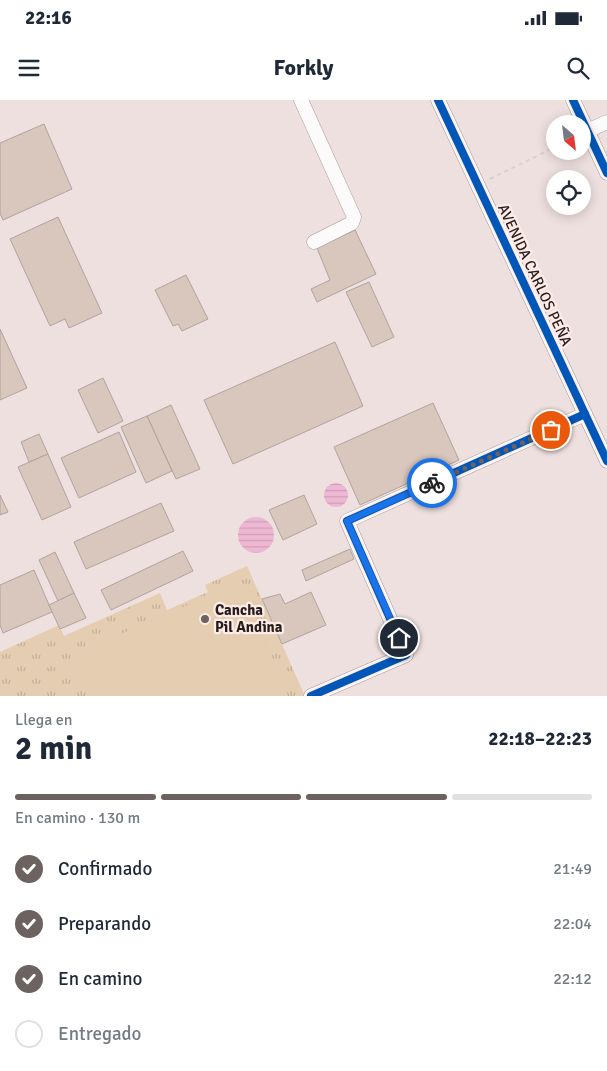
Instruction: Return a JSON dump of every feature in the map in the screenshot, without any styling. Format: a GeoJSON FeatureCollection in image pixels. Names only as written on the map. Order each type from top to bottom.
{"type":"FeatureCollection","features":[{"type":"Feature","properties":{"kind":"street"},"geometry":{"type":"LineString","coordinates":[[301,100],[354,217],[352,223],[314,242]]}},
{"type":"Feature","properties":{"kind":"street","name":"AVENIDA CARLOS PEÑA"},"geometry":{"type":"LineString","coordinates":[[438,100],[607,461]]}},
{"type":"Feature","properties":{"kind":"street"},"geometry":{"type":"LineString","coordinates":[[573,100],[580,115]]}},
{"type":"Feature","properties":{"kind":"street"},"geometry":{"type":"LineString","coordinates":[[591,129],[607,122]]}},
{"type":"Feature","properties":{"kind":"street"},"geometry":{"type":"LineString","coordinates":[[591,139],[607,173]]}},
{"type":"Feature","properties":{"kind":"street"},"geometry":{"type":"LineString","coordinates":[[311,696],[406,655],[347,521],[585,414]]}},
{"type":"Feature","properties":{"kind":"path"},"geometry":{"type":"LineString","coordinates":[[477,186],[546,152]]}},
{"type":"Feature","properties":{"kind":"green space","name":"Cancha Pil Andina"},"geometry":{"type":"Polygon","coordinates":[[[247,566],[305,696],[0,696],[0,652],[59,625],[64,636],[160,593],[167,610],[208,592],[205,585],[247,566]]]}},
{"type":"Feature","properties":{"kind":"green space","name":"Cancha Pil Andina"},"geometry":{"type":"Polygon","coordinates":[[[239,583],[288,696],[88,696],[70,656],[239,583]]]}},
{"type":"Feature","properties":{"kind":"shaded area"},"geometry":{"type":"Polygon","coordinates":[[[336,483],[345,486],[348,495],[345,504],[336,507],[327,504],[324,495],[327,486],[336,483]]]}},
{"type":"Feature","properties":{"kind":"shaded area"},"geometry":{"type":"Polygon","coordinates":[[[256,517],[269,522],[274,535],[269,548],[256,553],[243,548],[238,535],[243,522],[256,517]]]}},
{"type":"Feature","properties":{"kind":"building"},"geometry":{"type":"Polygon","coordinates":[[[44,124],[72,189],[3,220],[0,213],[0,143],[44,124]]]}},
{"type":"Feature","properties":{"kind":"building"},"geometry":{"type":"Polygon","coordinates":[[[58,217],[102,313],[69,328],[65,319],[50,326],[10,239],[58,217]]]}},
{"type":"Feature","properties":{"kind":"building"},"geometry":{"type":"Polygon","coordinates":[[[355,230],[376,274],[317,302],[311,289],[330,280],[317,248],[355,230]]]}},
{"type":"Feature","properties":{"kind":"building"},"geometry":{"type":"Polygon","coordinates":[[[186,275],[208,319],[182,331],[178,324],[173,326],[155,290],[186,275]]]}},
{"type":"Feature","properties":{"kind":"building"},"geometry":{"type":"Polygon","coordinates":[[[369,282],[394,337],[372,347],[346,292],[369,282]]]}},
{"type":"Feature","properties":{"kind":"building"},"geometry":{"type":"Polygon","coordinates":[[[0,329],[27,388],[0,400],[0,329]]]}},
{"type":"Feature","properties":{"kind":"building"},"geometry":{"type":"Polygon","coordinates":[[[335,342],[363,406],[233,464],[204,400],[335,342]]]}},
{"type":"Feature","properties":{"kind":"building"},"geometry":{"type":"Polygon","coordinates":[[[103,378],[123,421],[98,433],[78,390],[103,378]]]}},
{"type":"Feature","properties":{"kind":"building"},"geometry":{"type":"Polygon","coordinates":[[[433,403],[459,460],[360,505],[334,447],[433,403]]]}},
{"type":"Feature","properties":{"kind":"building"},"geometry":{"type":"Polygon","coordinates":[[[171,405],[200,469],[176,479],[147,416],[171,405]]]}},
{"type":"Feature","properties":{"kind":"building"},"geometry":{"type":"Polygon","coordinates":[[[147,416],[172,471],[146,483],[121,427],[147,416]]]}},
{"type":"Feature","properties":{"kind":"building"},"geometry":{"type":"Polygon","coordinates":[[[119,432],[136,472],[79,498],[61,458],[119,432]]]}},
{"type":"Feature","properties":{"kind":"building"},"geometry":{"type":"Polygon","coordinates":[[[39,434],[48,454],[29,462],[21,442],[39,434]]]}},
{"type":"Feature","properties":{"kind":"building"},"geometry":{"type":"Polygon","coordinates":[[[48,454],[71,507],[42,520],[18,467],[48,454]]]}},
{"type":"Feature","properties":{"kind":"building"},"geometry":{"type":"Polygon","coordinates":[[[0,495],[8,512],[0,515],[0,495]]]}},
{"type":"Feature","properties":{"kind":"building"},"geometry":{"type":"Polygon","coordinates":[[[304,495],[317,524],[283,540],[269,510],[304,495]]]}},
{"type":"Feature","properties":{"kind":"building"},"geometry":{"type":"Polygon","coordinates":[[[161,503],[174,531],[86,569],[74,542],[161,503]]]}},
{"type":"Feature","properties":{"kind":"building"},"geometry":{"type":"Polygon","coordinates":[[[350,549],[354,559],[306,581],[302,570],[350,549]]]}},
{"type":"Feature","properties":{"kind":"building"},"geometry":{"type":"Polygon","coordinates":[[[183,551],[193,571],[111,610],[101,590],[183,551]]]}},
{"type":"Feature","properties":{"kind":"building"},"geometry":{"type":"Polygon","coordinates":[[[55,552],[74,593],[58,601],[39,560],[55,552]]]}},
{"type":"Feature","properties":{"kind":"building"},"geometry":{"type":"Polygon","coordinates":[[[34,570],[52,612],[3,633],[0,625],[0,585],[34,570]]]}},
{"type":"Feature","properties":{"kind":"building"},"geometry":{"type":"Polygon","coordinates":[[[311,592],[326,625],[282,644],[262,599],[280,594],[285,604],[311,592]]]}},
{"type":"Feature","properties":{"kind":"building"},"geometry":{"type":"Polygon","coordinates":[[[74,593],[86,618],[60,629],[49,605],[74,593]]]}},
{"type":"Feature","properties":{"kind":"cycle path"},"geometry":{"type":"LineString","coordinates":[[438,100],[607,461]]}},
{"type":"Feature","properties":{"kind":"cycle path"},"geometry":{"type":"LineString","coordinates":[[573,100],[607,173]]}},
{"type":"Feature","properties":{"kind":"cycle path"},"geometry":{"type":"LineString","coordinates":[[311,696],[406,655],[347,521],[585,414]]}},
{"type":"Feature","properties":{"kind":"way so far"},"geometry":{"type":"LineString","coordinates":[[432,483],[551,430]]}},
{"type":"Feature","properties":{"kind":"place","name":"Cancha Pil Andina"},"geometry":{"type":"Point","coordinates":[205,619]}},
{"type":"Feature","properties":{"kind":"route"},"geometry":{"type":"LineString","coordinates":[[399,638],[347,521],[432,483]]}}]}
